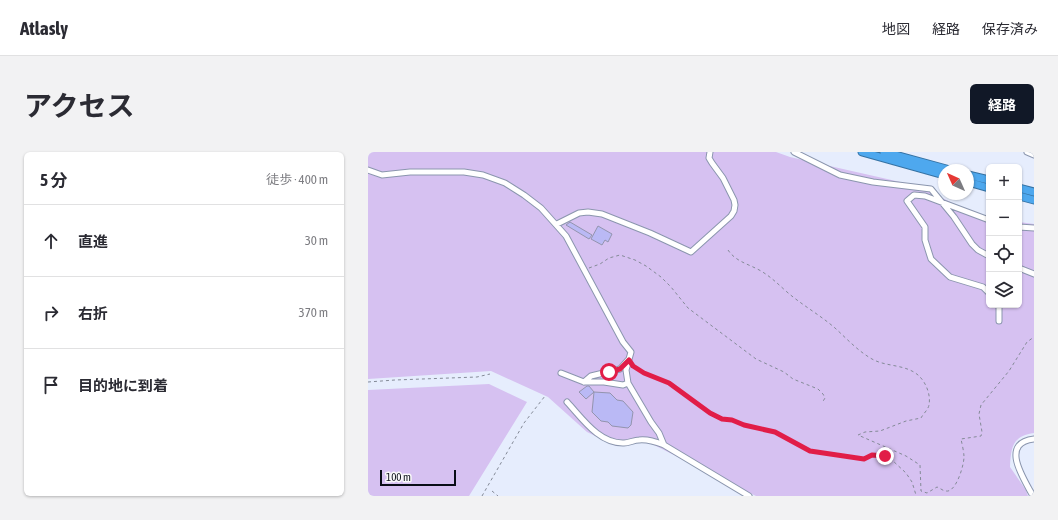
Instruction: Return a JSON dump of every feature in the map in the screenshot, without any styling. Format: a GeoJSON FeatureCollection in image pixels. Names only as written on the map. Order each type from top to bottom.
{"type":"FeatureCollection","features":[{"type":"Feature","properties":{"kind":"highway"},"geometry":{"type":"LineString","coordinates":[[862,152],[938,173]]}},
{"type":"Feature","properties":{"kind":"highway"},"geometry":{"type":"LineString","coordinates":[[884,152],[938,167]]}},
{"type":"Feature","properties":{"kind":"highway"},"geometry":{"type":"LineString","coordinates":[[974,176],[986,179]]}},
{"type":"Feature","properties":{"kind":"highway"},"geometry":{"type":"LineString","coordinates":[[974,184],[986,187]]}},
{"type":"Feature","properties":{"kind":"highway"},"geometry":{"type":"LineString","coordinates":[[1022,189],[1034,192]]}},
{"type":"Feature","properties":{"kind":"highway"},"geometry":{"type":"LineString","coordinates":[[1022,197],[1034,200]]}},
{"type":"Feature","properties":{"kind":"street"},"geometry":{"type":"LineString","coordinates":[[557,224],[579,213],[588,212],[602,214],[650,233],[691,252],[731,216],[736,205],[723,178],[709,158],[710,152]]}},
{"type":"Feature","properties":{"kind":"street"},"geometry":{"type":"LineString","coordinates":[[794,152],[840,175],[872,182],[931,189],[943,203],[972,244],[978,250],[986,254]]}},
{"type":"Feature","properties":{"kind":"street"},"geometry":{"type":"LineString","coordinates":[[1027,152],[1034,155]]}},
{"type":"Feature","properties":{"kind":"street"},"geometry":{"type":"LineString","coordinates":[[368,170],[382,175],[410,172],[464,172],[483,175],[505,183],[541,208],[557,224],[566,236],[623,342],[631,352],[626,370],[628,383],[650,422],[659,433],[664,445]]}},
{"type":"Feature","properties":{"kind":"street"},"geometry":{"type":"LineString","coordinates":[[986,219],[925,196],[914,195],[907,201],[925,227],[925,240],[931,259],[950,277],[983,287],[986,290]]}},
{"type":"Feature","properties":{"kind":"street"},"geometry":{"type":"LineString","coordinates":[[1022,227],[1034,228]]}},
{"type":"Feature","properties":{"kind":"street"},"geometry":{"type":"LineString","coordinates":[[1022,269],[1034,274]]}},
{"type":"Feature","properties":{"kind":"street"},"geometry":{"type":"LineString","coordinates":[[999,308],[999,321]]}},
{"type":"Feature","properties":{"kind":"street"},"geometry":{"type":"LineString","coordinates":[[584,382],[591,376],[620,369],[629,360]]}},
{"type":"Feature","properties":{"kind":"street"},"geometry":{"type":"LineString","coordinates":[[561,373],[584,382],[604,382],[623,385],[628,383]]}},
{"type":"Feature","properties":{"kind":"street"},"geometry":{"type":"LineString","coordinates":[[567,402],[590,428],[601,436],[611,441],[622,443],[652,440],[664,445],[749,496]]}},
{"type":"Feature","properties":{"kind":"street"},"geometry":{"type":"LineString","coordinates":[[1033,496],[1016,462],[1015,455],[1016,449],[1021,444],[1028,440],[1034,439]]}},
{"type":"Feature","properties":{"kind":"path"},"geometry":{"type":"LineString","coordinates":[[728,250],[732,256],[772,278],[787,292],[835,328],[864,354],[875,361],[904,368],[917,375],[925,385],[929,394],[929,407],[921,418],[906,421],[880,431],[865,432],[858,435],[906,456],[920,465],[921,491],[927,493],[937,487],[945,491],[949,491],[953,488],[963,468],[964,456],[961,439],[981,436],[982,432],[979,414],[980,405],[1009,371],[1027,342],[1034,337]]}},
{"type":"Feature","properties":{"kind":"path"},"geometry":{"type":"LineString","coordinates":[[585,270],[600,264],[609,258],[620,256],[635,260],[646,266],[661,277],[688,308],[756,359],[818,389],[825,398],[822,403]]}},
{"type":"Feature","properties":{"kind":"path"},"geometry":{"type":"LineString","coordinates":[[629,360],[633,366],[644,373],[669,383],[710,413],[722,419],[732,420],[744,425],[775,432],[810,451],[864,459],[872,455],[885,456],[906,472],[912,482],[916,495]]}},
{"type":"Feature","properties":{"kind":"path"},"geometry":{"type":"LineString","coordinates":[[368,382],[462,378],[490,374]]}},
{"type":"Feature","properties":{"kind":"path"},"geometry":{"type":"LineString","coordinates":[[482,496],[524,423],[545,396]]}},
{"type":"Feature","properties":{"kind":"path"},"geometry":{"type":"LineString","coordinates":[[492,491],[498,496]]}},
{"type":"Feature","properties":{"kind":"shaded area"},"geometry":{"type":"Polygon","coordinates":[[[368,152],[776,152],[790,157],[918,186],[938,196],[938,200],[946,200],[979,216],[986,217],[986,308],[1022,308],[1022,222],[1034,224],[1034,433],[1021,437],[1014,444],[1011,454],[1010,467],[1026,490],[1028,496],[756,496],[652,444],[643,442],[616,446],[587,432],[548,397],[491,371],[368,379],[368,152]]]}},
{"type":"Feature","properties":{"kind":"shaded area"},"geometry":{"type":"Polygon","coordinates":[[[489,384],[527,402],[469,496],[368,496],[368,390],[489,384]]]}},
{"type":"Feature","properties":{"kind":"building"},"geometry":{"type":"Polygon","coordinates":[[[570,222],[592,235],[589,239],[566,225],[570,222]]]}},
{"type":"Feature","properties":{"kind":"building"},"geometry":{"type":"Polygon","coordinates":[[[598,226],[612,234],[608,242],[605,240],[602,245],[591,239],[598,226]]]}},
{"type":"Feature","properties":{"kind":"building"},"geometry":{"type":"Polygon","coordinates":[[[589,386],[594,392],[586,399],[579,392],[589,386]]]}},
{"type":"Feature","properties":{"kind":"building"},"geometry":{"type":"Polygon","coordinates":[[[594,392],[610,393],[617,400],[623,401],[633,412],[631,425],[628,428],[612,426],[608,422],[601,421],[592,412],[594,392]]]}},
{"type":"Feature","properties":{"kind":"route"},"geometry":{"type":"LineString","coordinates":[[609,372],[620,369],[629,360],[633,366],[644,373],[669,383],[710,413],[722,419],[732,420],[744,425],[775,432],[810,451],[864,459],[872,455],[885,456]]}}]}
